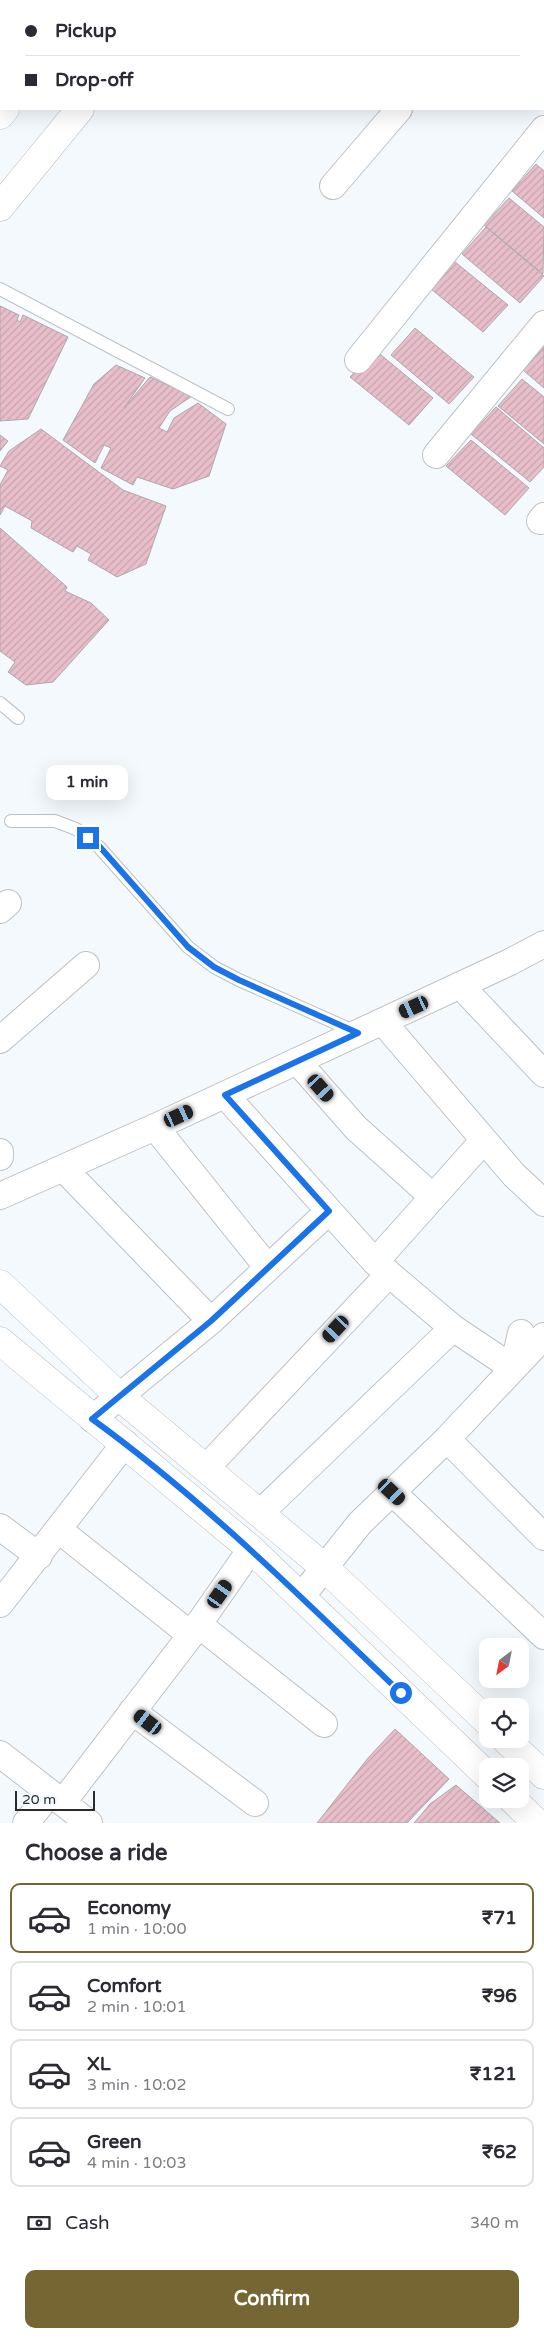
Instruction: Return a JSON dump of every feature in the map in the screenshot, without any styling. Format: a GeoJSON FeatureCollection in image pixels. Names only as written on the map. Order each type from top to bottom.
{"type":"FeatureCollection","features":[{"type":"Feature","properties":{"kind":"street"},"geometry":{"type":"LineString","coordinates":[[0,207],[79,110]]}},
{"type":"Feature","properties":{"kind":"street"},"geometry":{"type":"LineString","coordinates":[[333,186],[398,110]]}},
{"type":"Feature","properties":{"kind":"street"},"geometry":{"type":"LineString","coordinates":[[358,360],[544,129]]}},
{"type":"Feature","properties":{"kind":"street"},"geometry":{"type":"LineString","coordinates":[[436,455],[544,324]]}},
{"type":"Feature","properties":{"kind":"street"},"geometry":{"type":"LineString","coordinates":[[0,1196],[225,1095],[460,985],[541,950]]}},
{"type":"Feature","properties":{"kind":"street"},"geometry":{"type":"LineString","coordinates":[[0,1040],[86,965]]}},
{"type":"Feature","properties":{"kind":"street"},"geometry":{"type":"LineString","coordinates":[[460,985],[544,1074]]}},
{"type":"Feature","properties":{"kind":"street"},"geometry":{"type":"LineString","coordinates":[[383,1022],[514,1174],[544,1203]]}},
{"type":"Feature","properties":{"kind":"street"},"geometry":{"type":"LineString","coordinates":[[297,1061],[356,1128],[433,1197]]}},
{"type":"Feature","properties":{"kind":"street"},"geometry":{"type":"LineString","coordinates":[[225,1095],[382,1268],[452,1328],[513,1368]]}},
{"type":"Feature","properties":{"kind":"street"},"geometry":{"type":"LineString","coordinates":[[155,1127],[268,1268]]}},
{"type":"Feature","properties":{"kind":"street"},"geometry":{"type":"LineString","coordinates":[[206,1468],[382,1268],[433,1197],[484,1140]]}},
{"type":"Feature","properties":{"kind":"street"},"geometry":{"type":"LineString","coordinates":[[0,1152],[0,1157]]}},
{"type":"Feature","properties":{"kind":"street"},"geometry":{"type":"LineString","coordinates":[[63,1168],[211,1321]]}},
{"type":"Feature","properties":{"kind":"street"},"geometry":{"type":"LineString","coordinates":[[92,1419],[211,1321],[329,1211]]}},
{"type":"Feature","properties":{"kind":"street"},"geometry":{"type":"LineString","coordinates":[[0,1284],[120,1397],[324,1567],[479,1713]]}},
{"type":"Feature","properties":{"kind":"street"},"geometry":{"type":"LineString","coordinates":[[260,1513],[452,1328]]}},
{"type":"Feature","properties":{"kind":"street"},"geometry":{"type":"LineString","coordinates":[[301,1597],[360,1523],[447,1439],[513,1368],[532,1334]]}},
{"type":"Feature","properties":{"kind":"street"},"geometry":{"type":"LineString","coordinates":[[0,1341],[251,1549],[479,1767]]}},
{"type":"Feature","properties":{"kind":"street"},"geometry":{"type":"LineString","coordinates":[[447,1439],[544,1537]]}},
{"type":"Feature","properties":{"kind":"street"},"geometry":{"type":"LineString","coordinates":[[0,1604],[125,1443]]}},
{"type":"Feature","properties":{"kind":"street"},"geometry":{"type":"LineString","coordinates":[[392,1492],[544,1636]]}},
{"type":"Feature","properties":{"kind":"street"},"geometry":{"type":"LineString","coordinates":[[0,1527],[39,1556]]}},
{"type":"Feature","properties":{"kind":"street"},"geometry":{"type":"LineString","coordinates":[[59,1530],[324,1724]]}},
{"type":"Feature","properties":{"kind":"street"},"geometry":{"type":"LineString","coordinates":[[26,1823],[56,1798],[132,1711],[194,1630],[251,1549]]}},
{"type":"Feature","properties":{"kind":"street"},"geometry":{"type":"LineString","coordinates":[[132,1711],[255,1803]]}},
{"type":"Feature","properties":{"kind":"street"},"geometry":{"type":"LineString","coordinates":[[515,1748],[544,1775]]}},
{"type":"Feature","properties":{"kind":"street"},"geometry":{"type":"LineString","coordinates":[[0,1754],[89,1823]]}},
{"type":"Feature","properties":{"kind":"street"},"geometry":{"type":"LineString","coordinates":[[521,1808],[537,1823]]}},
{"type":"Feature","properties":{"kind":"lane"},"geometry":{"type":"LineString","coordinates":[[0,289],[228,409]]}},
{"type":"Feature","properties":{"kind":"lane"},"geometry":{"type":"LineString","coordinates":[[0,703],[18,718]]}},
{"type":"Feature","properties":{"kind":"lane"},"geometry":{"type":"LineString","coordinates":[[11,822],[55,821],[76,829],[100,847],[188,947],[214,967],[358,1033]]}},
{"type":"Feature","properties":{"kind":"building"},"geometry":{"type":"Polygon","coordinates":[[[536,164],[544,171],[544,218],[512,191],[536,164]]]}},
{"type":"Feature","properties":{"kind":"building"},"geometry":{"type":"Polygon","coordinates":[[[509,198],[544,227],[543,274],[484,225],[509,198]]]}},
{"type":"Feature","properties":{"kind":"building"},"geometry":{"type":"Polygon","coordinates":[[[486,227],[544,276],[520,303],[462,254],[486,227]]]}},
{"type":"Feature","properties":{"kind":"building"},"geometry":{"type":"Polygon","coordinates":[[[449,257],[508,305],[483,332],[425,284],[449,257]]]}},
{"type":"Feature","properties":{"kind":"building"},"geometry":{"type":"Polygon","coordinates":[[[0,306],[19,315],[17,320],[20,322],[23,315],[68,337],[28,419],[0,421],[0,306]]]}},
{"type":"Feature","properties":{"kind":"building"},"geometry":{"type":"Polygon","coordinates":[[[415,328],[474,377],[449,404],[391,355],[415,328]]]}},
{"type":"Feature","properties":{"kind":"building"},"geometry":{"type":"Polygon","coordinates":[[[544,347],[544,388],[523,370],[544,347]]]}},
{"type":"Feature","properties":{"kind":"building"},"geometry":{"type":"Polygon","coordinates":[[[375,350],[433,398],[409,425],[350,377],[375,350]]]}},
{"type":"Feature","properties":{"kind":"building"},"geometry":{"type":"Polygon","coordinates":[[[116,365],[145,378],[124,408],[150,377],[192,396],[170,411],[159,428],[167,432],[174,418],[198,403],[226,424],[209,476],[173,489],[137,477],[133,485],[101,468],[111,448],[104,445],[95,463],[63,440],[94,384],[116,365]]]}},
{"type":"Feature","properties":{"kind":"building"},"geometry":{"type":"Polygon","coordinates":[[[522,379],[544,397],[544,444],[498,406],[522,379]]]}},
{"type":"Feature","properties":{"kind":"building"},"geometry":{"type":"Polygon","coordinates":[[[496,407],[544,448],[544,467],[530,482],[471,434],[496,407]]]}},
{"type":"Feature","properties":{"kind":"building"},"geometry":{"type":"Polygon","coordinates":[[[41,429],[123,490],[166,506],[146,564],[117,577],[88,560],[91,554],[77,546],[73,552],[31,528],[32,521],[5,506],[0,515],[0,485],[8,470],[0,466],[9,451],[41,429]]]}},
{"type":"Feature","properties":{"kind":"building"},"geometry":{"type":"Polygon","coordinates":[[[0,435],[8,441],[0,451],[0,435]]]}},
{"type":"Feature","properties":{"kind":"building"},"geometry":{"type":"Polygon","coordinates":[[[471,440],[529,488],[505,515],[446,466],[471,440]]]}},
{"type":"Feature","properties":{"kind":"building"},"geometry":{"type":"Polygon","coordinates":[[[0,528],[67,587],[65,591],[91,603],[109,620],[53,682],[26,685],[8,672],[15,662],[0,651],[0,528]]]}},
{"type":"Feature","properties":{"kind":"building"},"geometry":{"type":"Polygon","coordinates":[[[395,1729],[449,1779],[407,1823],[317,1823],[368,1758],[395,1729]]]}},
{"type":"Feature","properties":{"kind":"building"},"geometry":{"type":"Polygon","coordinates":[[[456,1785],[479,1805],[479,1808],[483,1808],[500,1823],[414,1823],[430,1804],[456,1785]]]}},
{"type":"Feature","properties":{"kind":"route"},"geometry":{"type":"LineString","coordinates":[[88,838],[100,847],[188,947],[214,967],[358,1033],[225,1095],[329,1211],[211,1321],[92,1419],[125,1443],[251,1549],[401,1693]]}}]}
